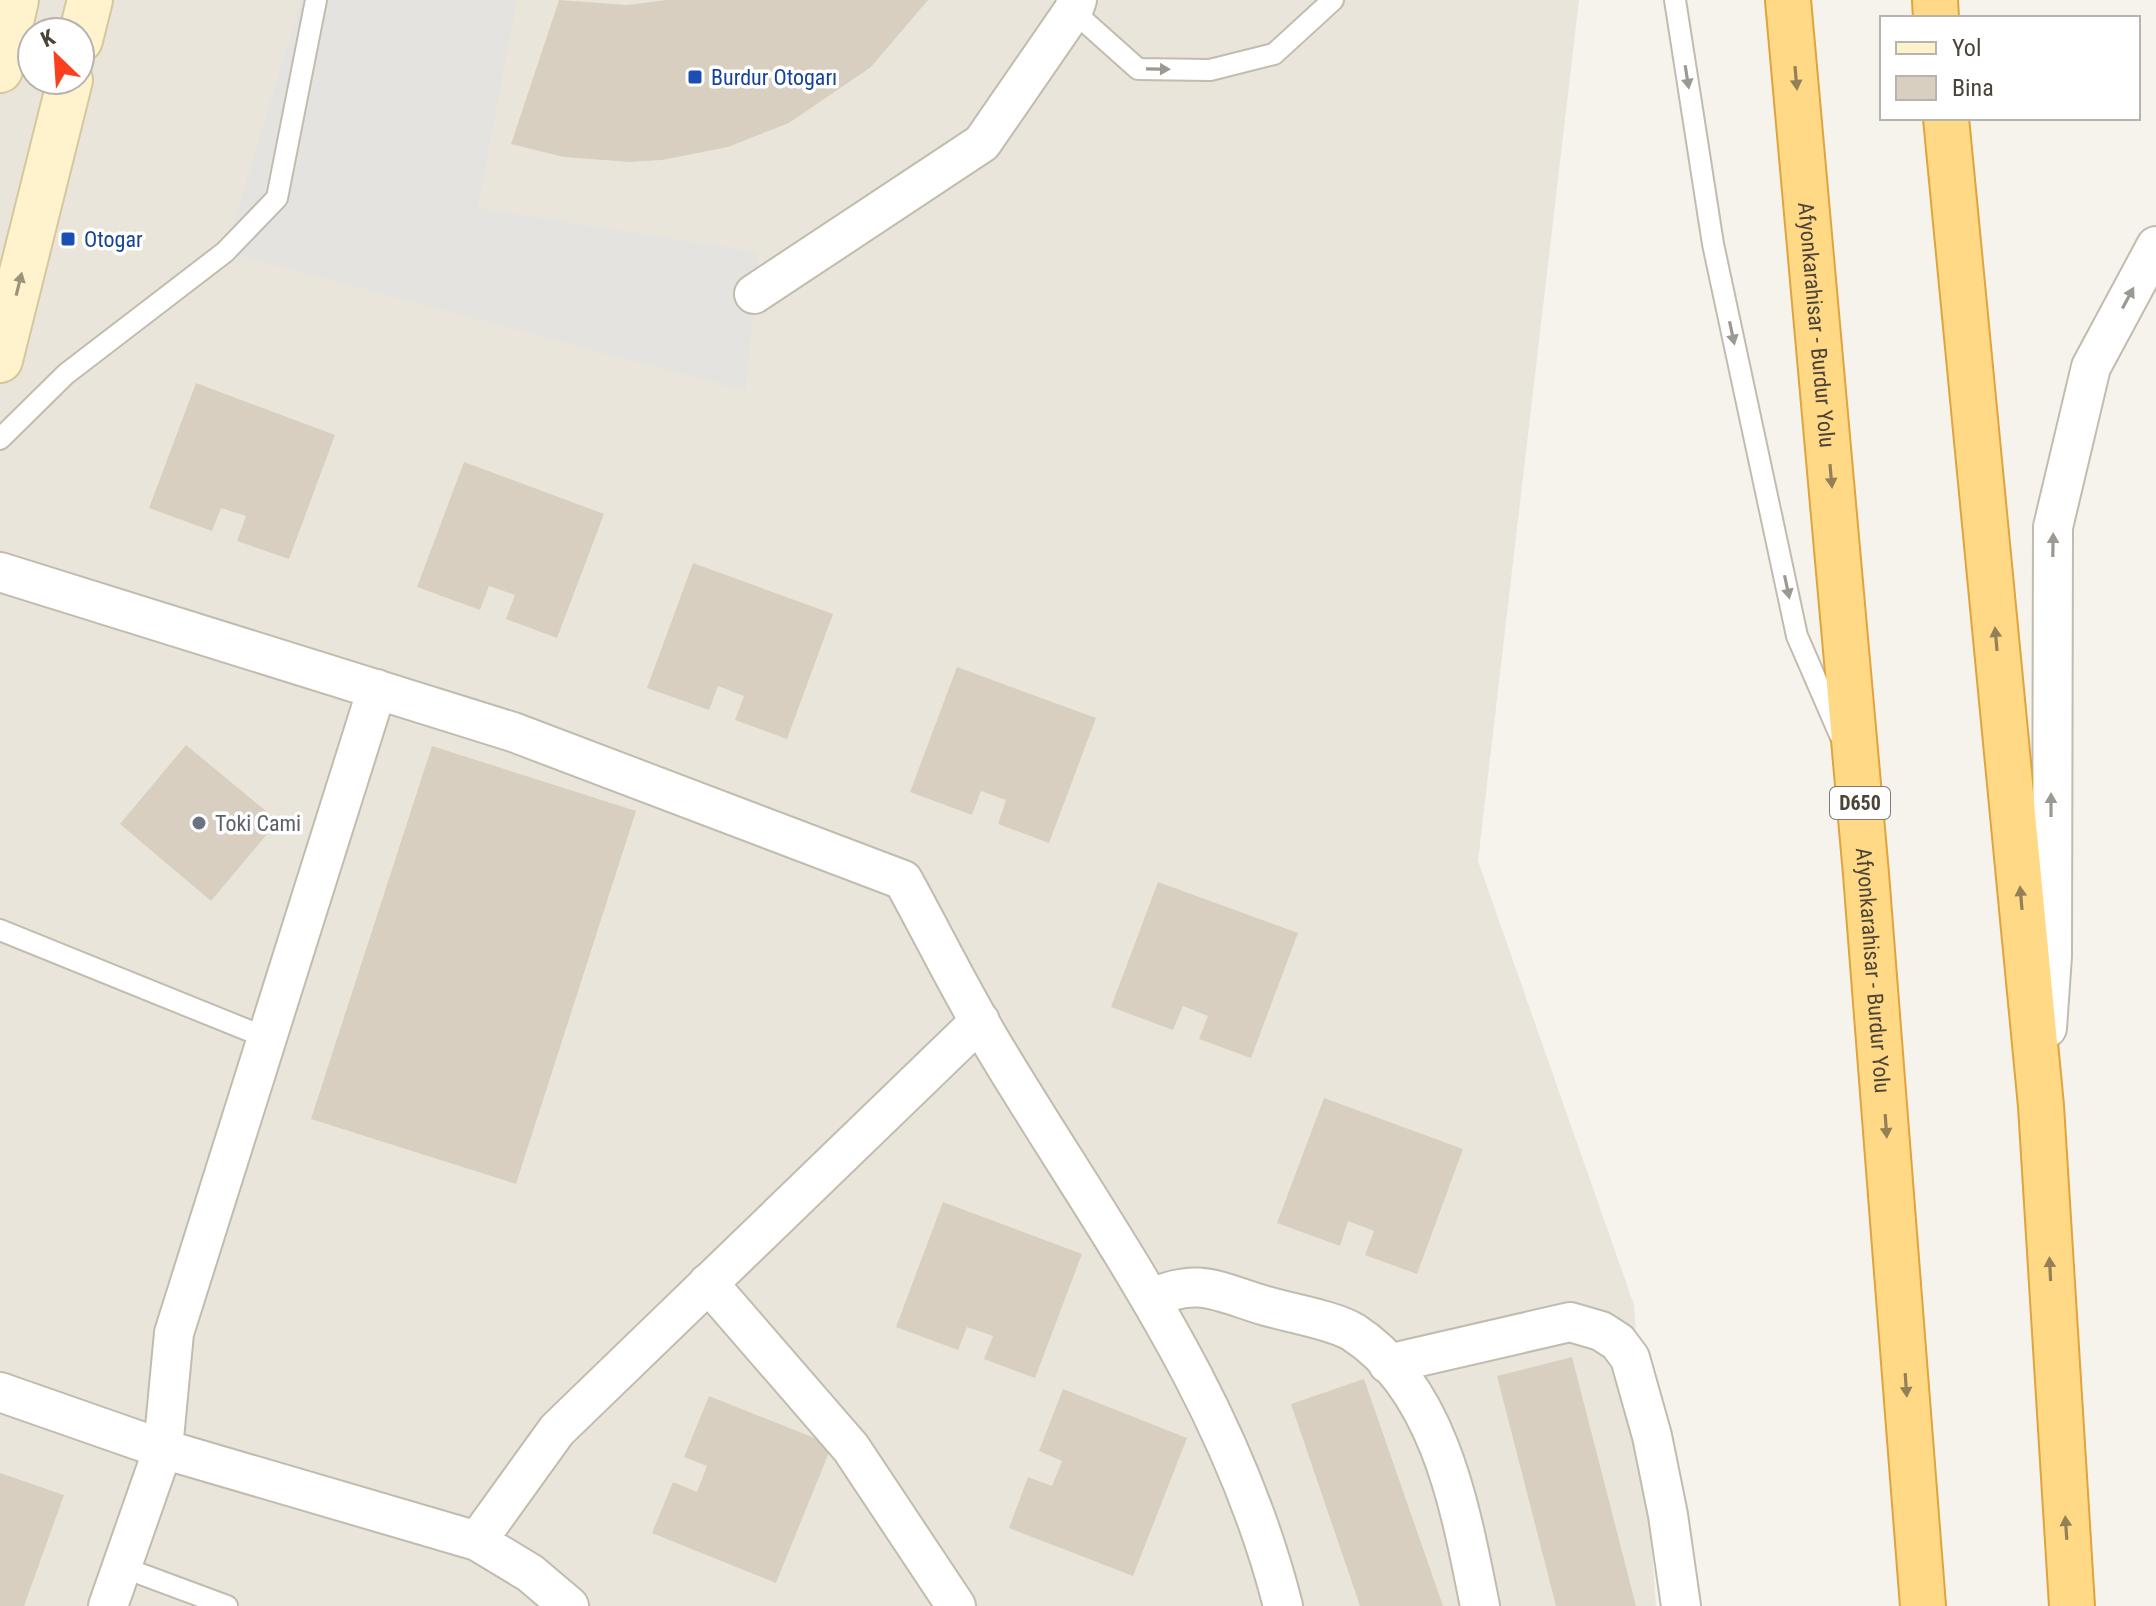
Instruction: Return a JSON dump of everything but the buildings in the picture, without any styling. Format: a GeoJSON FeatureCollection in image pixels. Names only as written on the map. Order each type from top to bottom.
{"type":"FeatureCollection","features":[{"type":"Feature","properties":{"kind":"highway","name":"Afyonkarahisar - Burdur Yolu"},"geometry":{"type":"LineString","coordinates":[[1788,0],[1857,775],[1923,1606]]}},
{"type":"Feature","properties":{"kind":"highway"},"geometry":{"type":"LineString","coordinates":[[1946,120],[2041,1106],[2072,1606]]}},
{"type":"Feature","properties":{"kind":"main road"},"geometry":{"type":"LineString","coordinates":[[0,70],[16,0]]}},
{"type":"Feature","properties":{"kind":"main road"},"geometry":{"type":"LineString","coordinates":[[0,360],[66,96]]}},
{"type":"Feature","properties":{"kind":"street"},"geometry":{"type":"LineString","coordinates":[[754,294],[982,143],[1075,6]]}},
{"type":"Feature","properties":{"kind":"street"},"geometry":{"type":"LineString","coordinates":[[2041,1106],[2052,956],[2053,527],[2091,367],[2156,246]]}},
{"type":"Feature","properties":{"kind":"street"},"geometry":{"type":"LineString","coordinates":[[2,579],[513,732],[903,880],[980,1021],[1197,1378],[1241,1472],[1269,1553],[1283,1606]]}},
{"type":"Feature","properties":{"kind":"street"},"geometry":{"type":"LineString","coordinates":[[108,1606],[163,1449],[174,1333],[377,689]]}},
{"type":"Feature","properties":{"kind":"street"},"geometry":{"type":"LineString","coordinates":[[477,1541],[557,1430],[980,1021]]}},
{"type":"Feature","properties":{"kind":"street"},"geometry":{"type":"LineString","coordinates":[[708,1283],[851,1448],[956,1606]]}},
{"type":"Feature","properties":{"kind":"street"},"geometry":{"type":"LineString","coordinates":[[1150,1299],[1192,1285],[1352,1331],[1388,1364],[1420,1406],[1440,1449],[1466,1536],[1480,1606]]}},
{"type":"Feature","properties":{"kind":"street"},"geometry":{"type":"LineString","coordinates":[[1388,1364],[1570,1322],[1601,1331],[1618,1342],[1630,1358],[1652,1436],[1668,1515],[1681,1606]]}},
{"type":"Feature","properties":{"kind":"street"},"geometry":{"type":"LineString","coordinates":[[0,1392],[163,1449],[477,1541],[530,1573],[569,1606]]}},
{"type":"Feature","properties":{"kind":"lane"},"geometry":{"type":"LineString","coordinates":[[0,439],[66,374],[225,252],[277,198],[316,0]]}},
{"type":"Feature","properties":{"kind":"lane"},"geometry":{"type":"LineString","coordinates":[[1075,6],[1138,69],[1210,70],[1274,54],[1333,0]]}},
{"type":"Feature","properties":{"kind":"lane"},"geometry":{"type":"LineString","coordinates":[[1675,0],[1713,244],[1797,636],[1857,775]]}},
{"type":"Feature","properties":{"kind":"lane"},"geometry":{"type":"LineString","coordinates":[[0,930],[267,1038]]}},
{"type":"Feature","properties":{"kind":"lane"},"geometry":{"type":"LineString","coordinates":[[122,1567],[227,1606]]}},
{"type":"Feature","properties":{"kind":"shaded area"},"geometry":{"type":"Polygon","coordinates":[[[0,0],[1579,0],[1478,861],[1634,1305],[1656,1606],[0,1606],[0,0]]]}},
{"type":"Feature","properties":{"kind":"shaded area"},"geometry":{"type":"Polygon","coordinates":[[[301,0],[517,0],[478,208],[758,252],[746,391],[225,252],[301,0]]]}},
{"type":"Feature","properties":{"kind":"place","name":"Burdur Otogarı"},"geometry":{"type":"Point","coordinates":[695,77]}},
{"type":"Feature","properties":{"kind":"place","name":"Otogar"},"geometry":{"type":"Point","coordinates":[68,239]}},
{"type":"Feature","properties":{"kind":"place","name":"Toki Cami"},"geometry":{"type":"Point","coordinates":[199,823]}}]}
